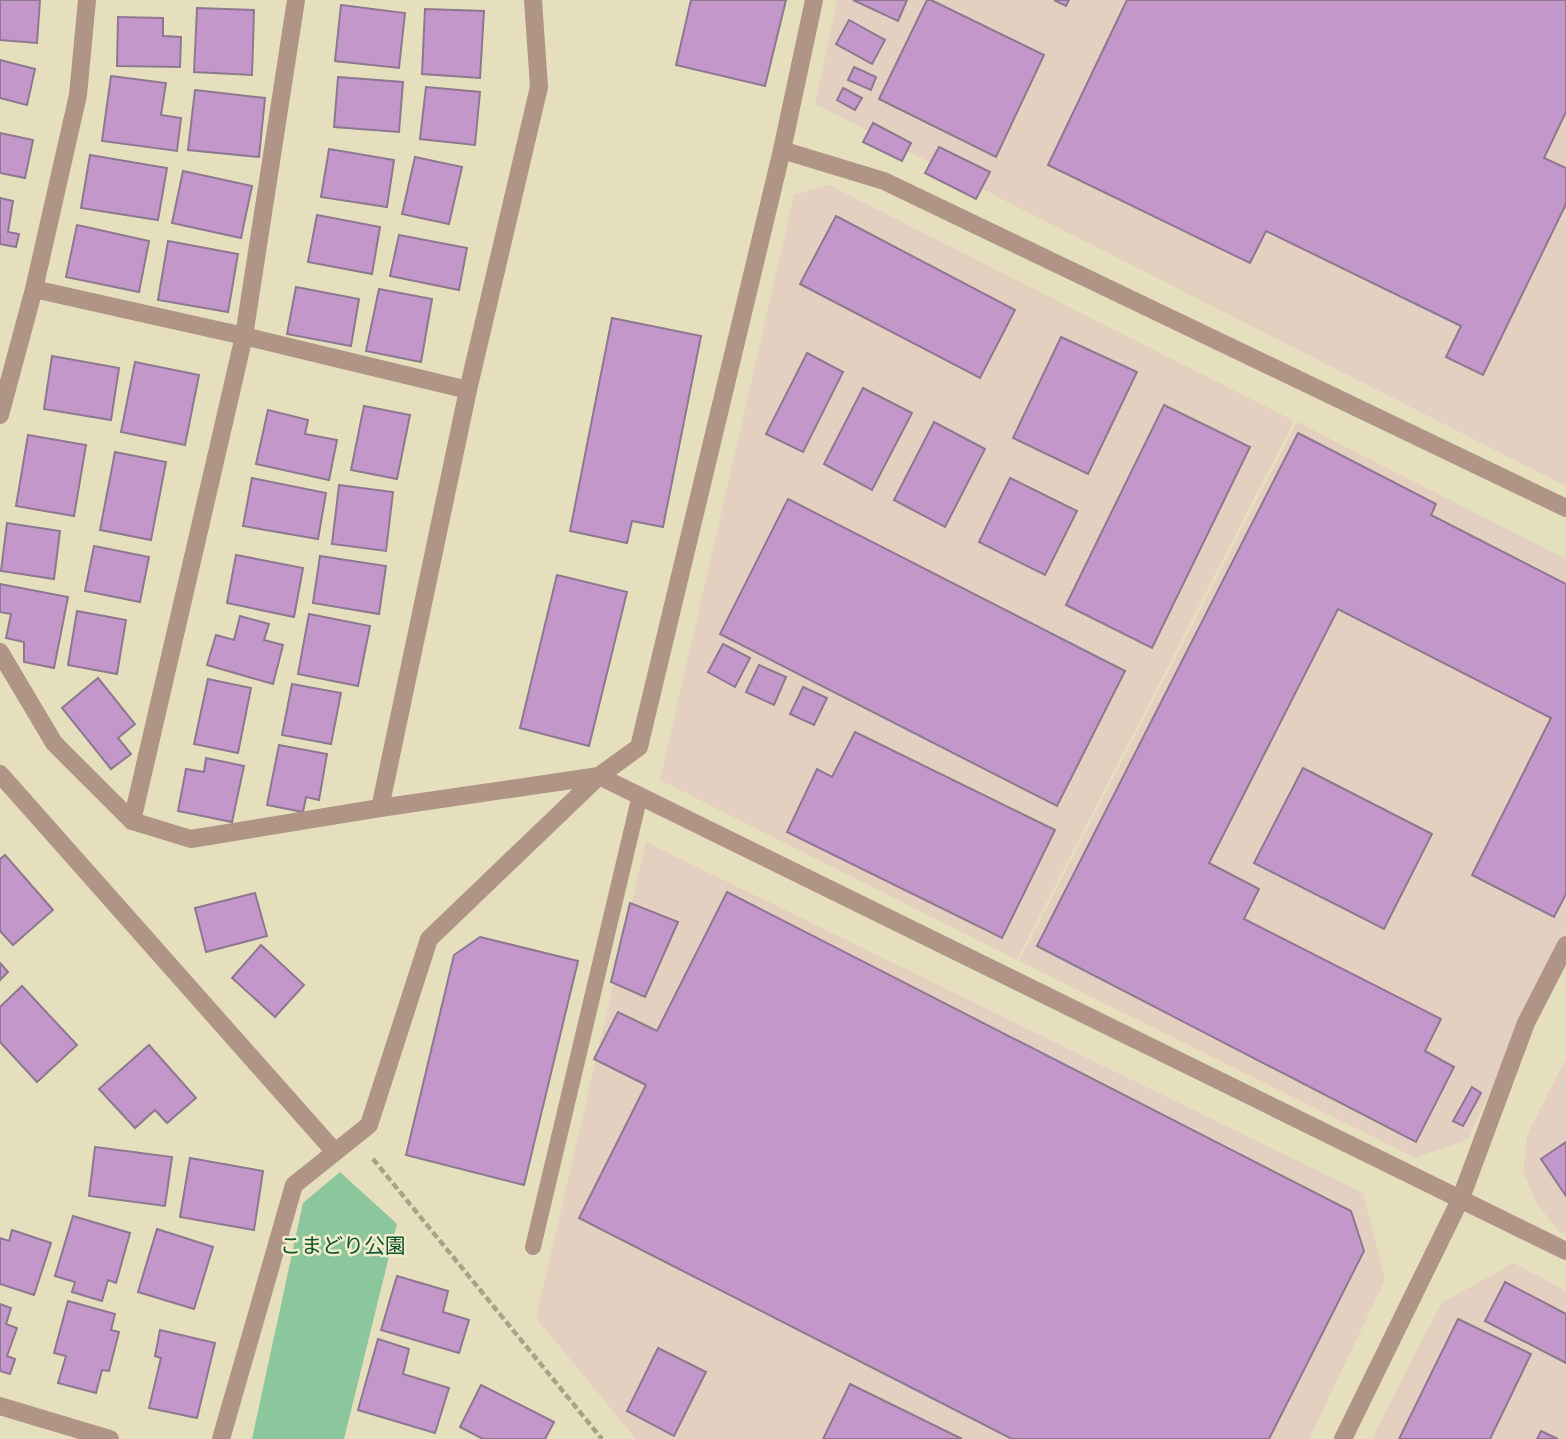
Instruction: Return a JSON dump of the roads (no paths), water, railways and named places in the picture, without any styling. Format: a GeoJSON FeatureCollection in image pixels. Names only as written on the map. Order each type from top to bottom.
{"type":"FeatureCollection","features":[{"type":"Feature","properties":{"kind":"street"},"geometry":{"type":"LineString","coordinates":[[0,415],[34,289],[78,94],[87,0]]}},
{"type":"Feature","properties":{"kind":"street"},"geometry":{"type":"LineString","coordinates":[[132,821],[244,336],[296,0]]}},
{"type":"Feature","properties":{"kind":"street"},"geometry":{"type":"LineString","coordinates":[[380,808],[468,390],[539,87],[533,0]]}},
{"type":"Feature","properties":{"kind":"street"},"geometry":{"type":"LineString","coordinates":[[221,1439],[294,1185],[369,1125],[429,939],[599,775],[639,747],[782,150],[814,0]]}},
{"type":"Feature","properties":{"kind":"street"},"geometry":{"type":"LineString","coordinates":[[782,150],[884,181],[1566,508]]}},
{"type":"Feature","properties":{"kind":"street"},"geometry":{"type":"LineString","coordinates":[[34,289],[468,390]]}},
{"type":"Feature","properties":{"kind":"street"},"geometry":{"type":"LineString","coordinates":[[0,652],[54,743],[132,821],[191,839],[599,775],[1566,1251]]}},
{"type":"Feature","properties":{"kind":"street"},"geometry":{"type":"LineString","coordinates":[[0,774],[335,1152]]}},
{"type":"Feature","properties":{"kind":"street"},"geometry":{"type":"LineString","coordinates":[[1343,1439],[1461,1198],[1526,1023],[1566,945]]}},
{"type":"Feature","properties":{"kind":"street"},"geometry":{"type":"LineString","coordinates":[[0,1406],[110,1439]]}},
{"type":"Feature","properties":{"kind":"lane"},"geometry":{"type":"LineString","coordinates":[[533,1248],[640,795]]}},
{"type":"Feature","properties":{"kind":"park label","name":"こまどり公園"},"geometry":{"type":"Point","coordinates":[343,1246]}}]}
